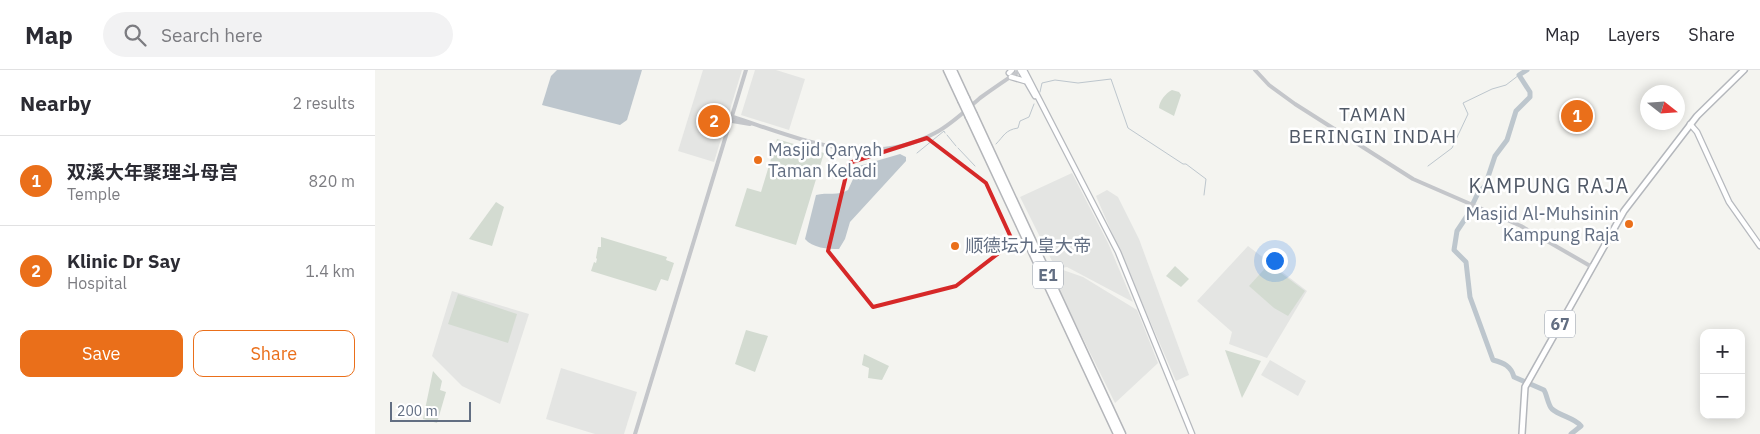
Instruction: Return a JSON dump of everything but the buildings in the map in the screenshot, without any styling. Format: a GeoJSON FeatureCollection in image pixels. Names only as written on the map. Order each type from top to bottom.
{"type":"FeatureCollection","features":[{"type":"Feature","properties":{"kind":"highway","name":"E1"},"geometry":{"type":"LineString","coordinates":[[947,70],[964,99]]}},
{"type":"Feature","properties":{"kind":"highway","name":"E1"},"geometry":{"type":"LineString","coordinates":[[953,70],[971,116],[1117,434]]}},
{"type":"Feature","properties":{"kind":"highway","name":"E1"},"geometry":{"type":"LineString","coordinates":[[971,116],[1122,434]]}},
{"type":"Feature","properties":{"kind":"main road"},"geometry":{"type":"LineString","coordinates":[[1027,80],[1029,70]]}},
{"type":"Feature","properties":{"kind":"main road","name":"67"},"geometry":{"type":"LineString","coordinates":[[1522,434],[1525,387],[1631,199],[1673,149],[1690,124],[1744,70]]}},
{"type":"Feature","properties":{"kind":"main road"},"geometry":{"type":"LineString","coordinates":[[1016,71],[1027,80]]}},
{"type":"Feature","properties":{"kind":"main road"},"geometry":{"type":"LineString","coordinates":[[1016,71],[1027,80],[1118,252],[1192,434]]}},
{"type":"Feature","properties":{"kind":"main road"},"geometry":{"type":"LineString","coordinates":[[1690,124],[1697,132],[1729,202],[1760,246]]}},
{"type":"Feature","properties":{"kind":"street"},"geometry":{"type":"LineString","coordinates":[[635,434],[746,70]]}},
{"type":"Feature","properties":{"kind":"street"},"geometry":{"type":"LineString","coordinates":[[1255,70],[1269,86],[1295,104],[1413,179],[1521,226],[1592,267]]}},
{"type":"Feature","properties":{"kind":"street"},"geometry":{"type":"LineString","coordinates":[[732,119],[825,146],[858,151],[902,146],[936,133],[1016,71]]}},
{"type":"Feature","properties":{"kind":"highlighted area"},"geometry":{"type":"Polygon","coordinates":[[[927,138],[986,183],[1013,242],[956,286],[873,307],[828,251],[849,163],[927,138]]]}},
{"type":"Feature","properties":{"kind":"shaded area"},"geometry":{"type":"Polygon","coordinates":[[[557,70],[642,70],[627,120],[620,125],[542,105],[551,76],[557,70]]]}},
{"type":"Feature","properties":{"kind":"shaded area"},"geometry":{"type":"Polygon","coordinates":[[[703,70],[742,70],[714,162],[678,151],[703,70]]]}},
{"type":"Feature","properties":{"kind":"shaded area"},"geometry":{"type":"Polygon","coordinates":[[[755,70],[776,70],[805,79],[789,130],[741,115],[755,70]]]}},
{"type":"Feature","properties":{"kind":"shaded area"},"geometry":{"type":"Polygon","coordinates":[[[1172,90],[1179,92],[1181,95],[1174,116],[1159,108],[1163,98],[1172,90]]]}},
{"type":"Feature","properties":{"kind":"shaded area"},"geometry":{"type":"Polygon","coordinates":[[[777,139],[824,153],[796,245],[735,226],[747,188],[761,192],[777,139]]]}},
{"type":"Feature","properties":{"kind":"shaded area"},"geometry":{"type":"Polygon","coordinates":[[[900,154],[906,157],[906,161],[850,222],[845,239],[839,249],[816,246],[805,239],[816,195],[844,192],[848,190],[859,166],[900,154]]]}},
{"type":"Feature","properties":{"kind":"shaded area"},"geometry":{"type":"Polygon","coordinates":[[[1072,173],[1108,243],[1133,302],[1067,267],[1056,269],[1020,197],[1072,173]]]}},
{"type":"Feature","properties":{"kind":"shaded area"},"geometry":{"type":"Polygon","coordinates":[[[1107,190],[1118,197],[1139,239],[1189,375],[1176,381],[1096,196],[1107,190]]]}},
{"type":"Feature","properties":{"kind":"shaded area"},"geometry":{"type":"Polygon","coordinates":[[[496,202],[504,207],[492,246],[469,239],[496,202]]]}},
{"type":"Feature","properties":{"kind":"shaded area"},"geometry":{"type":"Polygon","coordinates":[[[601,237],[667,257],[666,260],[674,263],[668,281],[661,279],[656,291],[591,271],[594,262],[596,263],[598,247],[601,247],[601,237]]]}},
{"type":"Feature","properties":{"kind":"shaded area"},"geometry":{"type":"Polygon","coordinates":[[[1248,246],[1307,291],[1267,358],[1229,344],[1232,332],[1197,301],[1248,246]]]}},
{"type":"Feature","properties":{"kind":"shaded area"},"geometry":{"type":"Polygon","coordinates":[[[1269,264],[1305,291],[1288,316],[1274,308],[1249,286],[1269,264]]]}},
{"type":"Feature","properties":{"kind":"shaded area"},"geometry":{"type":"Polygon","coordinates":[[[1175,266],[1189,279],[1181,287],[1166,276],[1175,266]]]}},
{"type":"Feature","properties":{"kind":"shaded area"},"geometry":{"type":"Polygon","coordinates":[[[1063,270],[1083,277],[1137,310],[1158,363],[1115,403],[1052,276],[1063,270]]]}},
{"type":"Feature","properties":{"kind":"shaded area"},"geometry":{"type":"Polygon","coordinates":[[[452,291],[529,314],[500,404],[462,386],[432,356],[452,291]]]}},
{"type":"Feature","properties":{"kind":"shaded area"},"geometry":{"type":"Polygon","coordinates":[[[458,294],[517,314],[508,343],[448,324],[458,294]]]}},
{"type":"Feature","properties":{"kind":"shaded area"},"geometry":{"type":"Polygon","coordinates":[[[746,330],[768,336],[755,372],[735,364],[746,330]]]}},
{"type":"Feature","properties":{"kind":"shaded area"},"geometry":{"type":"Polygon","coordinates":[[[1225,350],[1261,361],[1242,398],[1225,350]]]}},
{"type":"Feature","properties":{"kind":"shaded area"},"geometry":{"type":"Polygon","coordinates":[[[864,354],[889,366],[882,380],[868,378],[869,368],[862,365],[864,354]]]}},
{"type":"Feature","properties":{"kind":"shaded area"},"geometry":{"type":"Polygon","coordinates":[[[1270,360],[1306,381],[1298,396],[1261,375],[1270,360]]]}},
{"type":"Feature","properties":{"kind":"shaded area"},"geometry":{"type":"Polygon","coordinates":[[[561,368],[637,392],[624,434],[595,434],[546,419],[561,368]]]}},
{"type":"Feature","properties":{"kind":"shaded area"},"geometry":{"type":"Polygon","coordinates":[[[433,371],[442,381],[440,390],[446,392],[437,423],[423,419],[433,371]]]}},
{"type":"Feature","properties":{"kind":"waterway"},"geometry":{"type":"LineString","coordinates":[[1527,70],[1519,75],[1530,92],[1530,97],[1516,111],[1507,140],[1495,156],[1485,186],[1478,193],[1457,231],[1454,250],[1466,262],[1470,297],[1493,360],[1507,366],[1514,377],[1544,390],[1552,409],[1581,426],[1571,434]]}},
{"type":"Feature","properties":{"kind":"waterway"},"geometry":{"type":"LineString","coordinates":[[1428,166],[1452,148],[1468,114],[1463,103],[1492,89],[1506,85],[1519,75]]}},
{"type":"Feature","properties":{"kind":"waterway"},"geometry":{"type":"LineString","coordinates":[[1040,92],[1042,83],[1055,80],[1078,83],[1111,79],[1128,128],[1183,164],[1186,164],[1206,179],[1204,195]]}},
{"type":"Feature","properties":{"kind":"waterway"},"geometry":{"type":"LineString","coordinates":[[996,144],[1007,132],[1018,128],[1020,121],[1029,117],[1034,104]]}},
{"type":"Feature","properties":{"kind":"waterway"},"geometry":{"type":"LineString","coordinates":[[917,153],[944,131],[945,133]]}},
{"type":"Feature","properties":{"kind":"waterway"},"geometry":{"type":"LineString","coordinates":[[947,135],[956,146]]}},
{"type":"Feature","properties":{"kind":"waterway"},"geometry":{"type":"LineString","coordinates":[[958,148],[975,166]]}},
{"type":"Feature","properties":{"kind":"place","name":"双溪大年聚理斗母宫"},"geometry":{"type":"Point","coordinates":[1577,116]}},
{"type":"Feature","properties":{"kind":"place","name":"Klinic Dr Say"},"geometry":{"type":"Point","coordinates":[714,121]}},
{"type":"Feature","properties":{"kind":"place","name":"Masjid Qaryah Taman Keladi"},"geometry":{"type":"Point","coordinates":[758,160]}},
{"type":"Feature","properties":{"kind":"place","name":"Masjid Al-Muhsinin Kampung Raja"},"geometry":{"type":"Point","coordinates":[1629,224]}},
{"type":"Feature","properties":{"kind":"place","name":"顺德坛九皇大帝"},"geometry":{"type":"Point","coordinates":[955,246]}},
{"type":"Feature","properties":{"kind":"district","name":"TAMAN BERINGIN INDAH"},"geometry":{"type":"Point","coordinates":[1373,125]}},
{"type":"Feature","properties":{"kind":"district","name":"KAMPUNG RAJA"},"geometry":{"type":"Point","coordinates":[1549,186]}}]}
